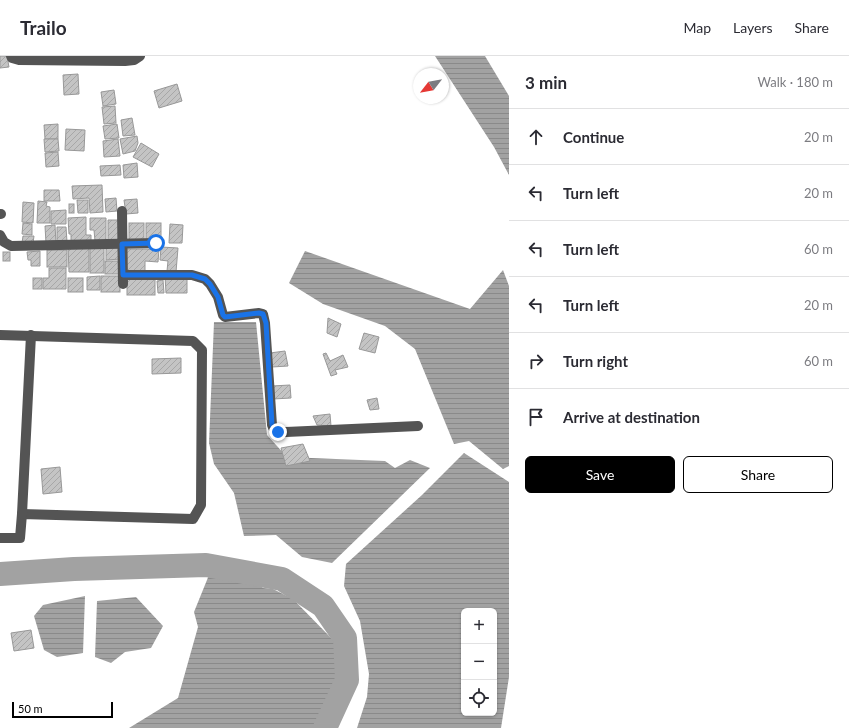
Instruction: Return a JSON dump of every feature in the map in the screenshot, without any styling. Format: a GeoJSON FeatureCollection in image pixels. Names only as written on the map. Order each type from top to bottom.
{"type":"FeatureCollection","features":[{"type":"Feature","properties":{"kind":"street"},"geometry":{"type":"LineString","coordinates":[[11,56],[12,58],[19,60],[125,61],[134,60],[140,56]]}},
{"type":"Feature","properties":{"kind":"street"},"geometry":{"type":"LineString","coordinates":[[122,212],[123,280],[192,275],[205,279],[210,284],[218,297],[223,315],[225,317],[259,313],[263,314],[266,323],[273,429],[278,432],[286,432],[418,426]]}},
{"type":"Feature","properties":{"kind":"street"},"geometry":{"type":"LineString","coordinates":[[0,235],[4,242],[11,246],[156,243]]}},
{"type":"Feature","properties":{"kind":"street"},"geometry":{"type":"LineString","coordinates":[[0,335],[193,341],[202,350],[201,505],[193,519],[22,514]]}},
{"type":"Feature","properties":{"kind":"street"},"geometry":{"type":"LineString","coordinates":[[0,538],[20,538],[31,336]]}},
{"type":"Feature","properties":{"kind":"shaded area"},"geometry":{"type":"Polygon","coordinates":[[[435,56],[485,56],[509,96],[509,175],[494,147],[449,78],[449,68],[443,68],[435,56]]]}},
{"type":"Feature","properties":{"kind":"shaded area"},"geometry":{"type":"Polygon","coordinates":[[[305,251],[470,309],[503,270],[509,286],[509,466],[503,469],[469,441],[454,444],[415,349],[385,326],[323,304],[289,283],[305,251]]]}},
{"type":"Feature","properties":{"kind":"shaded area"},"geometry":{"type":"Polygon","coordinates":[[[214,322],[256,322],[267,435],[287,457],[385,461],[395,468],[410,460],[430,468],[332,563],[302,557],[276,535],[244,536],[234,493],[214,464],[209,443],[214,322]]]}},
{"type":"Feature","properties":{"kind":"shaded area"},"geometry":{"type":"Polygon","coordinates":[[[464,453],[509,482],[509,677],[501,728],[357,728],[367,697],[369,674],[360,621],[344,586],[346,564],[422,495],[464,453]]]}},
{"type":"Feature","properties":{"kind":"shaded area"},"geometry":{"type":"Polygon","coordinates":[[[209,575],[255,581],[263,588],[273,589],[293,599],[334,641],[338,665],[337,684],[326,713],[316,728],[129,728],[178,698],[198,627],[194,612],[209,575]]]}},
{"type":"Feature","properties":{"kind":"shaded area"},"geometry":{"type":"Polygon","coordinates":[[[85,596],[83,653],[57,657],[44,650],[34,616],[43,605],[85,596]]]}},
{"type":"Feature","properties":{"kind":"shaded area"},"geometry":{"type":"Polygon","coordinates":[[[136,597],[163,626],[151,648],[125,652],[111,663],[95,657],[97,601],[136,597]]]}},
{"type":"Feature","properties":{"kind":"building"},"geometry":{"type":"Polygon","coordinates":[[[0,56],[7,56],[9,67],[0,68],[0,56]]]}},
{"type":"Feature","properties":{"kind":"building"},"geometry":{"type":"Polygon","coordinates":[[[78,74],[79,94],[64,95],[63,75],[78,74]]]}},
{"type":"Feature","properties":{"kind":"building"},"geometry":{"type":"Polygon","coordinates":[[[177,84],[182,101],[159,108],[154,91],[177,84]]]}},
{"type":"Feature","properties":{"kind":"building"},"geometry":{"type":"Polygon","coordinates":[[[114,90],[116,104],[103,106],[101,92],[114,90]]]}},
{"type":"Feature","properties":{"kind":"building"},"geometry":{"type":"Polygon","coordinates":[[[115,106],[116,123],[104,124],[102,107],[115,106]]]}},
{"type":"Feature","properties":{"kind":"building"},"geometry":{"type":"Polygon","coordinates":[[[132,118],[135,135],[123,136],[121,120],[132,118]]]}},
{"type":"Feature","properties":{"kind":"building"},"geometry":{"type":"Polygon","coordinates":[[[58,124],[58,139],[45,139],[44,125],[58,124]]]}},
{"type":"Feature","properties":{"kind":"building"},"geometry":{"type":"Polygon","coordinates":[[[117,124],[119,138],[105,139],[103,126],[117,124]]]}},
{"type":"Feature","properties":{"kind":"building"},"geometry":{"type":"Polygon","coordinates":[[[66,129],[85,130],[84,151],[65,150],[66,129]]]}},
{"type":"Feature","properties":{"kind":"building"},"geometry":{"type":"Polygon","coordinates":[[[137,136],[138,143],[135,151],[123,154],[120,139],[137,136]]]}},
{"type":"Feature","properties":{"kind":"building"},"geometry":{"type":"Polygon","coordinates":[[[44,139],[58,139],[59,151],[45,152],[44,139]]]}},
{"type":"Feature","properties":{"kind":"building"},"geometry":{"type":"Polygon","coordinates":[[[118,139],[120,156],[104,157],[103,141],[118,139]]]}},
{"type":"Feature","properties":{"kind":"building"},"geometry":{"type":"Polygon","coordinates":[[[141,143],[159,154],[152,167],[133,157],[141,143]]]}},
{"type":"Feature","properties":{"kind":"building"},"geometry":{"type":"Polygon","coordinates":[[[58,152],[59,166],[46,167],[45,153],[58,152]]]}},
{"type":"Feature","properties":{"kind":"building"},"geometry":{"type":"Polygon","coordinates":[[[137,163],[138,177],[124,178],[123,165],[137,163]]]}},
{"type":"Feature","properties":{"kind":"building"},"geometry":{"type":"Polygon","coordinates":[[[120,165],[121,175],[101,176],[100,166],[120,165]]]}},
{"type":"Feature","properties":{"kind":"building"},"geometry":{"type":"Polygon","coordinates":[[[102,185],[103,212],[90,213],[89,198],[73,199],[72,186],[102,185]]]}},
{"type":"Feature","properties":{"kind":"building"},"geometry":{"type":"Polygon","coordinates":[[[44,190],[59,190],[60,201],[44,201],[44,190]]]}},
{"type":"Feature","properties":{"kind":"building"},"geometry":{"type":"Polygon","coordinates":[[[116,198],[117,211],[106,212],[105,199],[116,198]]]}},
{"type":"Feature","properties":{"kind":"building"},"geometry":{"type":"Polygon","coordinates":[[[137,199],[138,213],[126,214],[124,200],[137,199]]]}},
{"type":"Feature","properties":{"kind":"building"},"geometry":{"type":"Polygon","coordinates":[[[77,200],[88,200],[88,213],[78,213],[77,200]]]}},
{"type":"Feature","properties":{"kind":"building"},"geometry":{"type":"Polygon","coordinates":[[[38,201],[47,202],[46,206],[50,207],[50,223],[37,223],[38,201]]]}},
{"type":"Feature","properties":{"kind":"building"},"geometry":{"type":"Polygon","coordinates":[[[23,202],[34,203],[33,223],[22,222],[23,202]]]}},
{"type":"Feature","properties":{"kind":"building"},"geometry":{"type":"Polygon","coordinates":[[[69,204],[74,204],[74,213],[69,213],[69,204]]]}},
{"type":"Feature","properties":{"kind":"building"},"geometry":{"type":"Polygon","coordinates":[[[66,210],[66,224],[51,224],[51,211],[66,210]]]}},
{"type":"Feature","properties":{"kind":"building"},"geometry":{"type":"Polygon","coordinates":[[[86,217],[86,235],[91,235],[91,243],[71,243],[68,218],[86,217]]]}},
{"type":"Feature","properties":{"kind":"building"},"geometry":{"type":"Polygon","coordinates":[[[90,218],[106,218],[106,241],[95,241],[94,230],[90,230],[90,218]]]}},
{"type":"Feature","properties":{"kind":"building"},"geometry":{"type":"Polygon","coordinates":[[[108,220],[121,220],[120,242],[108,242],[108,220]]]}},
{"type":"Feature","properties":{"kind":"building"},"geometry":{"type":"Polygon","coordinates":[[[23,223],[32,224],[32,235],[22,234],[23,223]]]}},
{"type":"Feature","properties":{"kind":"building"},"geometry":{"type":"Polygon","coordinates":[[[129,223],[144,223],[144,242],[129,242],[129,223]]]}},
{"type":"Feature","properties":{"kind":"building"},"geometry":{"type":"Polygon","coordinates":[[[146,223],[161,223],[161,242],[146,242],[146,223]]]}},
{"type":"Feature","properties":{"kind":"building"},"geometry":{"type":"Polygon","coordinates":[[[170,224],[183,225],[182,243],[169,243],[170,224]]]}},
{"type":"Feature","properties":{"kind":"building"},"geometry":{"type":"Polygon","coordinates":[[[55,225],[56,243],[46,243],[45,226],[55,225]]]}},
{"type":"Feature","properties":{"kind":"building"},"geometry":{"type":"Polygon","coordinates":[[[57,227],[66,227],[67,242],[57,242],[57,227]]]}},
{"type":"Feature","properties":{"kind":"building"},"geometry":{"type":"Polygon","coordinates":[[[23,236],[34,236],[33,243],[22,243],[23,236]]]}},
{"type":"Feature","properties":{"kind":"building"},"geometry":{"type":"Polygon","coordinates":[[[68,245],[89,245],[89,272],[69,272],[68,245]]]}},
{"type":"Feature","properties":{"kind":"building"},"geometry":{"type":"Polygon","coordinates":[[[106,247],[121,247],[121,259],[106,260],[106,247]]]}},
{"type":"Feature","properties":{"kind":"building"},"geometry":{"type":"Polygon","coordinates":[[[161,247],[178,248],[176,272],[167,271],[168,261],[160,260],[161,247]]]}},
{"type":"Feature","properties":{"kind":"building"},"geometry":{"type":"Polygon","coordinates":[[[90,248],[104,248],[104,273],[90,273],[90,248]]]}},
{"type":"Feature","properties":{"kind":"building"},"geometry":{"type":"Polygon","coordinates":[[[126,249],[159,249],[158,262],[145,261],[145,274],[125,274],[126,249]]]}},
{"type":"Feature","properties":{"kind":"building"},"geometry":{"type":"Polygon","coordinates":[[[47,250],[67,250],[67,267],[47,267],[47,250]]]}},
{"type":"Feature","properties":{"kind":"building"},"geometry":{"type":"Polygon","coordinates":[[[40,251],[40,266],[31,266],[31,260],[28,260],[27,252],[40,251]]]}},
{"type":"Feature","properties":{"kind":"building"},"geometry":{"type":"Polygon","coordinates":[[[3,252],[10,252],[10,261],[3,261],[3,252]]]}},
{"type":"Feature","properties":{"kind":"building"},"geometry":{"type":"Polygon","coordinates":[[[105,261],[121,261],[121,274],[105,274],[105,261]]]}},
{"type":"Feature","properties":{"kind":"building"},"geometry":{"type":"Polygon","coordinates":[[[49,268],[66,268],[66,289],[43,289],[43,278],[49,278],[49,268]]]}},
{"type":"Feature","properties":{"kind":"building"},"geometry":{"type":"Polygon","coordinates":[[[100,276],[100,290],[87,290],[87,277],[100,276]]]}},
{"type":"Feature","properties":{"kind":"building"},"geometry":{"type":"Polygon","coordinates":[[[101,276],[120,276],[120,292],[101,292],[101,276]]]}},
{"type":"Feature","properties":{"kind":"building"},"geometry":{"type":"Polygon","coordinates":[[[165,276],[187,277],[187,293],[166,293],[165,276]]]}},
{"type":"Feature","properties":{"kind":"building"},"geometry":{"type":"Polygon","coordinates":[[[33,278],[42,278],[42,289],[33,289],[33,278]]]}},
{"type":"Feature","properties":{"kind":"building"},"geometry":{"type":"Polygon","coordinates":[[[68,278],[83,278],[83,292],[68,292],[68,278]]]}},
{"type":"Feature","properties":{"kind":"building"},"geometry":{"type":"Polygon","coordinates":[[[127,279],[155,279],[155,295],[127,295],[127,279]]]}},
{"type":"Feature","properties":{"kind":"building"},"geometry":{"type":"Polygon","coordinates":[[[163,280],[164,293],[158,293],[157,281],[163,280]]]}},
{"type":"Feature","properties":{"kind":"building"},"geometry":{"type":"Polygon","coordinates":[[[328,318],[341,324],[337,337],[327,333],[328,318]]]}},
{"type":"Feature","properties":{"kind":"building"},"geometry":{"type":"Polygon","coordinates":[[[364,333],[379,337],[375,353],[359,349],[364,333]]]}},
{"type":"Feature","properties":{"kind":"building"},"geometry":{"type":"Polygon","coordinates":[[[285,351],[288,366],[272,367],[270,353],[285,351]]]}},
{"type":"Feature","properties":{"kind":"building"},"geometry":{"type":"Polygon","coordinates":[[[326,353],[330,361],[343,355],[348,367],[335,370],[337,374],[331,376],[323,354],[326,353]]]}},
{"type":"Feature","properties":{"kind":"building"},"geometry":{"type":"Polygon","coordinates":[[[181,358],[181,373],[152,374],[152,359],[181,358]]]}},
{"type":"Feature","properties":{"kind":"building"},"geometry":{"type":"Polygon","coordinates":[[[290,385],[291,398],[273,399],[272,386],[290,385]]]}},
{"type":"Feature","properties":{"kind":"building"},"geometry":{"type":"Polygon","coordinates":[[[377,398],[379,409],[370,410],[367,400],[377,398]]]}},
{"type":"Feature","properties":{"kind":"building"},"geometry":{"type":"Polygon","coordinates":[[[330,414],[331,426],[317,425],[313,416],[330,414]]]}},
{"type":"Feature","properties":{"kind":"building"},"geometry":{"type":"Polygon","coordinates":[[[303,444],[310,461],[286,466],[281,448],[303,444]]]}},
{"type":"Feature","properties":{"kind":"building"},"geometry":{"type":"Polygon","coordinates":[[[60,467],[62,492],[43,494],[41,469],[60,467]]]}},
{"type":"Feature","properties":{"kind":"building"},"geometry":{"type":"Polygon","coordinates":[[[31,630],[34,648],[14,651],[11,633],[31,630]]]}},
{"type":"Feature","properties":{"kind":"waterway"},"geometry":{"type":"LineString","coordinates":[[0,574],[74,569],[206,565],[282,579],[323,606],[345,638],[347,680],[325,728]]}},
{"type":"Feature","properties":{"kind":"route"},"geometry":{"type":"LineString","coordinates":[[156,243],[122,244],[123,275],[192,275],[205,279],[210,284],[218,297],[223,315],[225,317],[259,313],[263,314],[266,323],[272,425],[273,429],[278,432]]}}]}
